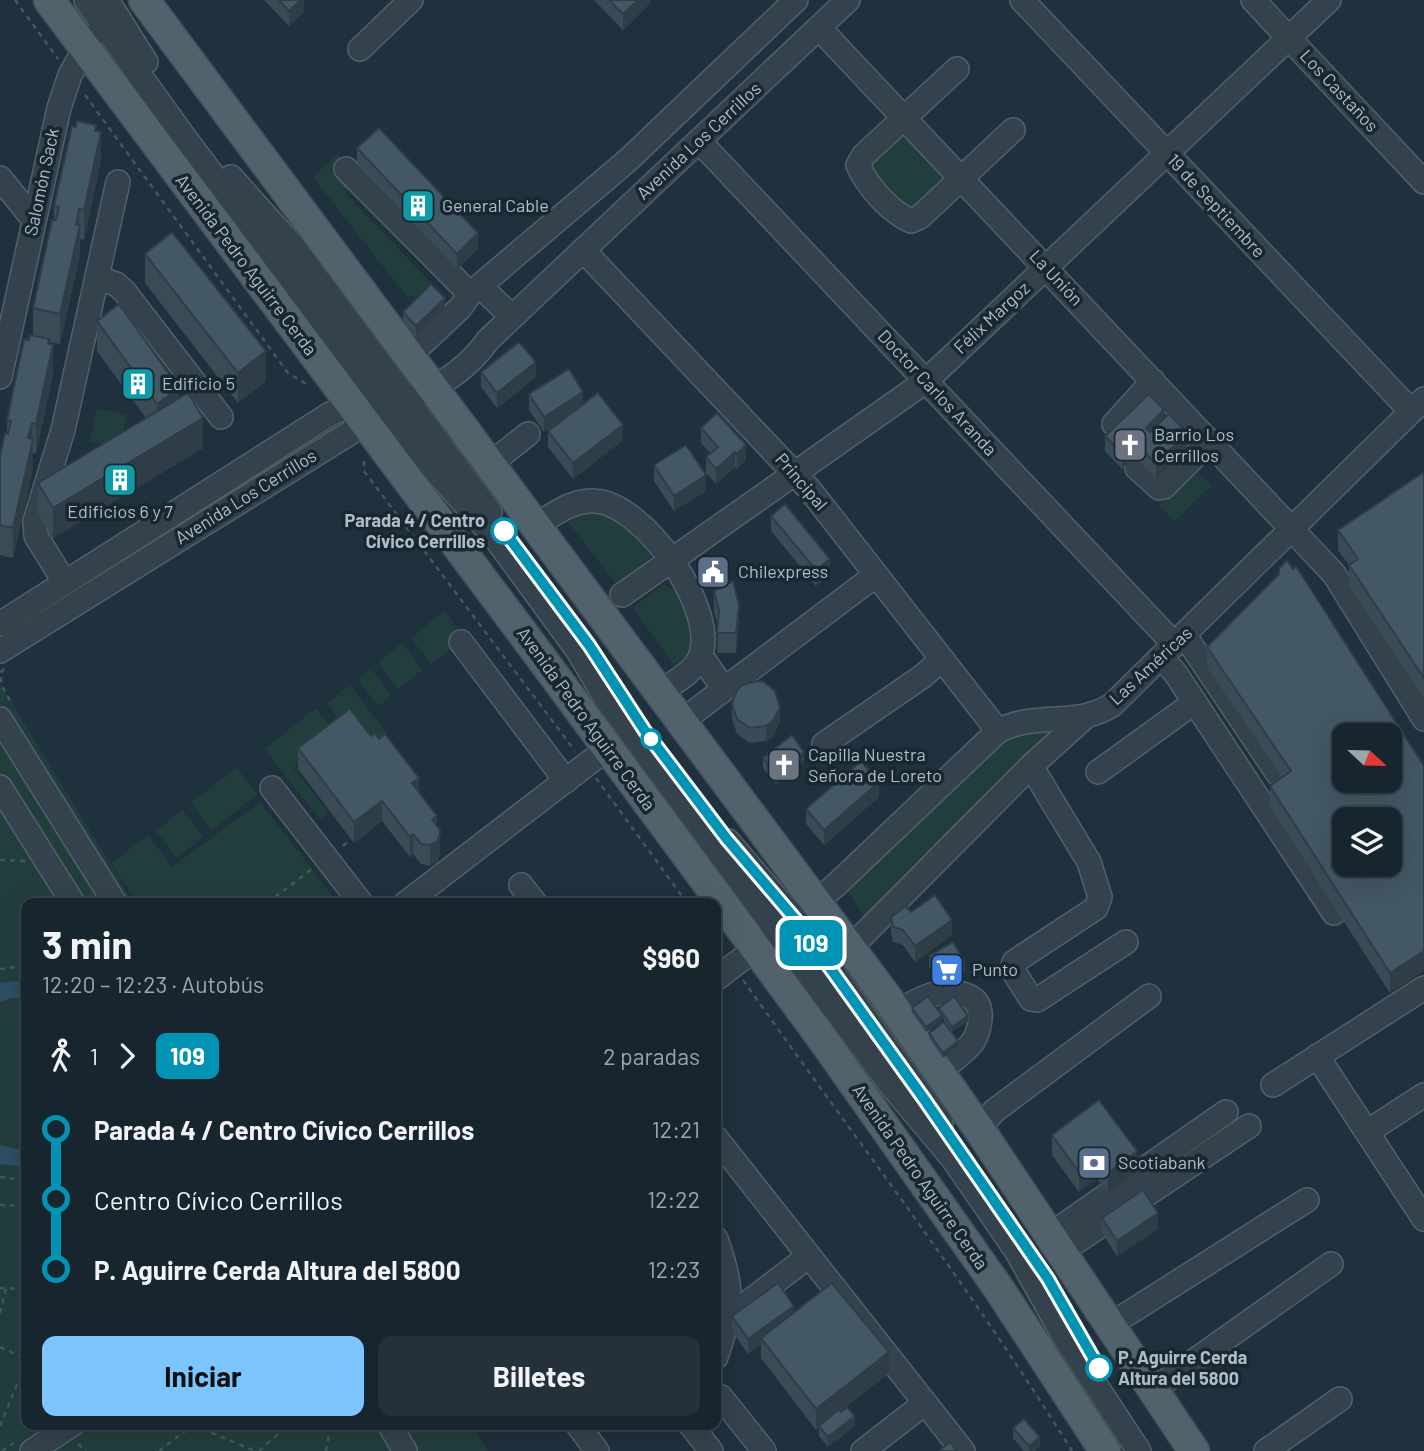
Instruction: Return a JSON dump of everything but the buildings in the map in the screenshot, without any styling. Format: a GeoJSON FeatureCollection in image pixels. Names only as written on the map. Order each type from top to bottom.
{"type":"FeatureCollection","features":[{"type":"Feature","properties":{"kind":"main road","name":"Avenida Pedro Aguirre Cerda"},"geometry":{"type":"LineString","coordinates":[[49,0],[84,48],[394,393],[489,465],[536,526],[682,721],[765,941]]}},
{"type":"Feature","properties":{"kind":"main road","name":"Avenida Pedro Aguirre Cerda"},"geometry":{"type":"LineString","coordinates":[[144,0],[394,393],[608,748],[765,941],[1105,1451]]}},
{"type":"Feature","properties":{"kind":"main road","name":"Avenida Pedro Aguirre Cerda"},"geometry":{"type":"LineString","coordinates":[[765,941],[850,948],[979,1129],[1194,1451]]}},
{"type":"Feature","properties":{"kind":"street"},"geometry":{"type":"LineString","coordinates":[[86,0],[109,7],[223,168],[291,244],[394,393],[589,645],[653,742],[726,838],[765,941],[1023,1241],[1053,1287],[1099,1368],[1155,1451]]}},
{"type":"Feature","properties":{"kind":"street"},"geometry":{"type":"LineString","coordinates":[[394,393],[475,290],[627,161],[796,0]]}},
{"type":"Feature","properties":{"kind":"street","name":"Avenida Los Cerrillos"},"geometry":{"type":"LineString","coordinates":[[0,624],[65,583],[394,393],[448,380],[470,363],[488,340],[848,0]]}},
{"type":"Feature","properties":{"kind":"street","name":"19 de Septiembre"},"geometry":{"type":"LineString","coordinates":[[1022,0],[1167,154],[1418,405]]}},
{"type":"Feature","properties":{"kind":"street","name":"Los Castaños"},"geometry":{"type":"LineString","coordinates":[[1253,0],[1424,182]]}},
{"type":"Feature","properties":{"kind":"street","name":"Félix Margoz"},"geometry":{"type":"LineString","coordinates":[[622,596],[926,381],[1329,0]]}},
{"type":"Feature","properties":{"kind":"street"},"geometry":{"type":"LineString","coordinates":[[360,49],[398,4]]}},
{"type":"Feature","properties":{"kind":"street","name":"Salomón Sack"},"geometry":{"type":"LineString","coordinates":[[0,377],[4,336],[64,89],[84,48],[109,7]]}},
{"type":"Feature","properties":{"kind":"street","name":"La Unión"},"geometry":{"type":"LineString","coordinates":[[819,28],[1334,574],[1424,719]]}},
{"type":"Feature","properties":{"kind":"street"},"geometry":{"type":"LineString","coordinates":[[957,69],[864,155],[858,165],[864,178],[901,217],[911,221],[920,217],[1013,130]]}},
{"type":"Feature","properties":{"kind":"street","name":"Doctor Carlos Aranda"},"geometry":{"type":"LineString","coordinates":[[699,141],[1174,646]]}},
{"type":"Feature","properties":{"kind":"street"},"geometry":{"type":"LineString","coordinates":[[346,169],[475,290],[512,317]]}},
{"type":"Feature","properties":{"kind":"street"},"geometry":{"type":"LineString","coordinates":[[0,178],[34,220]]}},
{"type":"Feature","properties":{"kind":"street"},"geometry":{"type":"LineString","coordinates":[[65,583],[36,536],[35,521],[64,429],[118,182]]}},
{"type":"Feature","properties":{"kind":"street","name":"Principal"},"geometry":{"type":"LineString","coordinates":[[583,250],[795,474],[998,732]]}},
{"type":"Feature","properties":{"kind":"street"},"geometry":{"type":"LineString","coordinates":[[97,278],[116,284],[124,291],[221,417]]}},
{"type":"Feature","properties":{"kind":"street"},"geometry":{"type":"LineString","coordinates":[[1114,424],[1153,381]]}},
{"type":"Feature","properties":{"kind":"street","name":"Avenida Los Cerrillos"},"geometry":{"type":"LineString","coordinates":[[0,651],[394,393]]}},
{"type":"Feature","properties":{"kind":"street","name":"Las Américas"},"geometry":{"type":"LineString","coordinates":[[765,941],[998,732],[1028,720],[1085,717],[1112,705],[1418,405]]}},
{"type":"Feature","properties":{"kind":"street"},"geometry":{"type":"LineString","coordinates":[[489,465],[527,434]]}},
{"type":"Feature","properties":{"kind":"street"},"geometry":{"type":"LineString","coordinates":[[1137,468],[1159,488],[1210,441]]}},
{"type":"Feature","properties":{"kind":"street"},"geometry":{"type":"LineString","coordinates":[[536,526],[572,504],[582,501],[602,502],[634,519],[672,560],[684,579],[703,635],[701,656],[693,667],[660,692]]}},
{"type":"Feature","properties":{"kind":"street"},"geometry":{"type":"LineString","coordinates":[[1268,552],[1285,570]]}},
{"type":"Feature","properties":{"kind":"street"},"geometry":{"type":"LineString","coordinates":[[682,721],[876,575]]}},
{"type":"Feature","properties":{"kind":"street"},"geometry":{"type":"LineString","coordinates":[[461,642],[566,781]]}},
{"type":"Feature","properties":{"kind":"street"},"geometry":{"type":"LineString","coordinates":[[1174,646],[1176,674],[1334,913]]}},
{"type":"Feature","properties":{"kind":"street"},"geometry":{"type":"LineString","coordinates":[[1174,646],[1278,774]]}},
{"type":"Feature","properties":{"kind":"street"},"geometry":{"type":"LineString","coordinates":[[701,656],[724,689]]}},
{"type":"Feature","properties":{"kind":"street"},"geometry":{"type":"LineString","coordinates":[[824,744],[923,676],[942,659]]}},
{"type":"Feature","properties":{"kind":"street"},"geometry":{"type":"LineString","coordinates":[[1098,772],[1195,702]]}},
{"type":"Feature","properties":{"kind":"street"},"geometry":{"type":"LineString","coordinates":[[850,948],[1031,766],[1085,717]]}},
{"type":"Feature","properties":{"kind":"street"},"geometry":{"type":"LineString","coordinates":[[0,719],[112,898]]}},
{"type":"Feature","properties":{"kind":"street"},"geometry":{"type":"LineString","coordinates":[[413,898],[608,748]]}},
{"type":"Feature","properties":{"kind":"street"},"geometry":{"type":"LineString","coordinates":[[1031,766],[1090,862],[1100,897],[1096,908],[1014,962],[1012,969],[1016,977],[1031,999],[1037,1000],[1126,942]]}},
{"type":"Feature","properties":{"kind":"street"},"geometry":{"type":"LineString","coordinates":[[0,787],[70,898]]}},
{"type":"Feature","properties":{"kind":"street"},"geometry":{"type":"LineString","coordinates":[[272,788],[357,898]]}},
{"type":"Feature","properties":{"kind":"street"},"geometry":{"type":"LineString","coordinates":[[765,941],[942,1144],[1017,1252],[1065,1338],[1139,1451]]}},
{"type":"Feature","properties":{"kind":"street"},"geometry":{"type":"LineString","coordinates":[[1273,1085],[1424,988]]}},
{"type":"Feature","properties":{"kind":"street"},"geometry":{"type":"LineString","coordinates":[[897,1012],[921,998],[939,993],[958,992],[975,999],[980,1009],[980,1025],[972,1043],[939,1072]]}},
{"type":"Feature","properties":{"kind":"street"},"geometry":{"type":"LineString","coordinates":[[979,1129],[994,1111],[1149,996]]}},
{"type":"Feature","properties":{"kind":"street"},"geometry":{"type":"LineString","coordinates":[[1317,1056],[1424,1219]]}},
{"type":"Feature","properties":{"kind":"street"},"geometry":{"type":"LineString","coordinates":[[1367,1132],[1424,1095]]}},
{"type":"Feature","properties":{"kind":"street"},"geometry":{"type":"LineString","coordinates":[[1055,1243],[1226,1112]]}},
{"type":"Feature","properties":{"kind":"street"},"geometry":{"type":"LineString","coordinates":[[1055,1243],[1249,1126]]}},
{"type":"Feature","properties":{"kind":"street"},"geometry":{"type":"LineString","coordinates":[[721,1144],[963,1451]]}},
{"type":"Feature","properties":{"kind":"street"},"geometry":{"type":"LineString","coordinates":[[1110,1325],[1307,1200]]}},
{"type":"Feature","properties":{"kind":"street"},"geometry":{"type":"LineString","coordinates":[[721,1254],[728,1274],[729,1317],[721,1342]]}},
{"type":"Feature","properties":{"kind":"street"},"geometry":{"type":"LineString","coordinates":[[729,1317],[809,1256]]}},
{"type":"Feature","properties":{"kind":"street"},"geometry":{"type":"LineString","coordinates":[[1153,1390],[1331,1264]]}},
{"type":"Feature","properties":{"kind":"street"},"geometry":{"type":"LineString","coordinates":[[721,1397],[764,1451]]}},
{"type":"Feature","properties":{"kind":"street"},"geometry":{"type":"LineString","coordinates":[[1266,1451],[1340,1399]]}},
{"type":"Feature","properties":{"kind":"street"},"geometry":{"type":"LineString","coordinates":[[863,1451],[925,1403]]}},
{"type":"Feature","properties":{"kind":"street"},"geometry":{"type":"LineString","coordinates":[[32,1451],[64,1430]]}},
{"type":"Feature","properties":{"kind":"street"},"geometry":{"type":"LineString","coordinates":[[393,1430],[405,1451]]}},
{"type":"Feature","properties":{"kind":"street"},"geometry":{"type":"LineString","coordinates":[[581,1430],[597,1451]]}},
{"type":"Feature","properties":{"kind":"street"},"geometry":{"type":"LineString","coordinates":[[695,1430],[711,1451]]}},
{"type":"Feature","properties":{"kind":"path"},"geometry":{"type":"LineString","coordinates":[[274,898],[350,841]]}},
{"type":"Feature","properties":{"kind":"path"},"geometry":{"type":"LineString","coordinates":[[0,860],[26,862]]}},
{"type":"Feature","properties":{"kind":"path"},"geometry":{"type":"LineString","coordinates":[[721,942],[765,941],[896,1191],[981,1312],[1072,1451]]}},
{"type":"Feature","properties":{"kind":"path"},"geometry":{"type":"LineString","coordinates":[[0,969],[21,967]]}},
{"type":"Feature","properties":{"kind":"path"},"geometry":{"type":"LineString","coordinates":[[0,1177],[21,1179]]}},
{"type":"Feature","properties":{"kind":"path"},"geometry":{"type":"LineString","coordinates":[[0,1205],[21,1206]]}},
{"type":"Feature","properties":{"kind":"path"},"geometry":{"type":"LineString","coordinates":[[0,1288],[21,1289]]}},
{"type":"Feature","properties":{"kind":"path"},"geometry":{"type":"LineString","coordinates":[[0,1313],[6,1289]]}},
{"type":"Feature","properties":{"kind":"path"},"geometry":{"type":"LineString","coordinates":[[0,1347],[20,1356]]}},
{"type":"Feature","properties":{"kind":"path"},"geometry":{"type":"LineString","coordinates":[[0,1426],[21,1374]]}},
{"type":"Feature","properties":{"kind":"path"},"geometry":{"type":"LineString","coordinates":[[159,1451],[186,1430]]}},
{"type":"Feature","properties":{"kind":"path"},"geometry":{"type":"LineString","coordinates":[[204,1430],[257,1451],[282,1430]]}},
{"type":"Feature","properties":{"kind":"path"},"geometry":{"type":"LineString","coordinates":[[326,1451],[330,1430]]}},
{"type":"Feature","properties":{"kind":"green space"},"geometry":{"type":"Polygon","coordinates":[[[903,125],[953,178],[915,214],[903,213],[866,160],[903,125]]]}},
{"type":"Feature","properties":{"kind":"green space"},"geometry":{"type":"Polygon","coordinates":[[[339,152],[338,171],[353,185],[345,193],[437,289],[422,303],[411,295],[408,298],[313,177],[339,152]]]}},
{"type":"Feature","properties":{"kind":"green space"},"geometry":{"type":"Polygon","coordinates":[[[97,408],[127,415],[119,448],[90,441],[97,408]]]}},
{"type":"Feature","properties":{"kind":"green space"},"geometry":{"type":"Polygon","coordinates":[[[1195,469],[1211,486],[1175,521],[1159,505],[1195,469]]]}},
{"type":"Feature","properties":{"kind":"green space"},"geometry":{"type":"Polygon","coordinates":[[[590,508],[609,510],[651,549],[650,558],[616,583],[568,522],[590,508]]]}},
{"type":"Feature","properties":{"kind":"green space"},"geometry":{"type":"Polygon","coordinates":[[[663,585],[678,591],[694,632],[692,648],[674,666],[633,607],[663,585]]]}},
{"type":"Feature","properties":{"kind":"green space"},"geometry":{"type":"Polygon","coordinates":[[[444,611],[465,637],[431,664],[411,638],[444,611]]]}},
{"type":"Feature","properties":{"kind":"green space"},"geometry":{"type":"Polygon","coordinates":[[[402,643],[422,670],[398,689],[378,662],[402,643]]]}},
{"type":"Feature","properties":{"kind":"green space"},"geometry":{"type":"Polygon","coordinates":[[[371,669],[392,696],[378,706],[358,679],[371,669]]]}},
{"type":"Feature","properties":{"kind":"green space"},"geometry":{"type":"Polygon","coordinates":[[[0,683],[131,898],[21,898],[21,1430],[474,1430],[488,1451],[0,1451],[0,683]]]}},
{"type":"Feature","properties":{"kind":"green space"},"geometry":{"type":"Polygon","coordinates":[[[350,685],[387,734],[375,743],[345,729],[327,703],[350,685]]]}},
{"type":"Feature","properties":{"kind":"green space"},"geometry":{"type":"Polygon","coordinates":[[[316,708],[336,734],[293,768],[328,813],[320,819],[264,749],[316,708]]]}},
{"type":"Feature","properties":{"kind":"green space"},"geometry":{"type":"Polygon","coordinates":[[[1055,726],[866,920],[845,886],[997,740],[1055,726]]]}},
{"type":"Feature","properties":{"kind":"green space"},"geometry":{"type":"Polygon","coordinates":[[[237,768],[257,795],[212,830],[191,802],[237,768]]]}},
{"type":"Feature","properties":{"kind":"green space"},"geometry":{"type":"Polygon","coordinates":[[[260,802],[334,898],[134,898],[111,863],[148,835],[172,867],[260,802]]]}},
{"type":"Feature","properties":{"kind":"green space"},"geometry":{"type":"Polygon","coordinates":[[[182,810],[203,837],[177,858],[156,831],[182,810]]]}},
{"type":"Feature","properties":{"kind":"water"},"geometry":{"type":"Polygon","coordinates":[[[21,982],[21,998],[0,1002],[0,983],[21,982]]]}},
{"type":"Feature","properties":{"kind":"water"},"geometry":{"type":"Polygon","coordinates":[[[0,1145],[21,1148],[21,1166],[0,1164],[0,1145]]]}},
{"type":"Feature","properties":{"kind":"bus line","name":"109"},"geometry":{"type":"LineString","coordinates":[[504,531],[600,660],[645,731],[740,856],[795,919],[924,1099],[1048,1279],[1099,1368]]}},
{"type":"Feature","properties":{"kind":"place","name":"General Cable"},"geometry":{"type":"Point","coordinates":[418,206]}},
{"type":"Feature","properties":{"kind":"place","name":"Edificio 5"},"geometry":{"type":"Point","coordinates":[138,384]}},
{"type":"Feature","properties":{"kind":"place","name":"Barrio Los Cerrillos"},"geometry":{"type":"Point","coordinates":[1130,445]}},
{"type":"Feature","properties":{"kind":"place","name":"Edificios 6 y 7"},"geometry":{"type":"Point","coordinates":[120,480]}},
{"type":"Feature","properties":{"kind":"place","name":"Parada 4 / Centro Cívico Cerrillos"},"geometry":{"type":"Point","coordinates":[504,531]}},
{"type":"Feature","properties":{"kind":"place","name":"Chilexpress"},"geometry":{"type":"Point","coordinates":[713,572]}},
{"type":"Feature","properties":{"kind":"place","name":"Capilla Nuestra Señora de Loreto"},"geometry":{"type":"Point","coordinates":[784,765]}},
{"type":"Feature","properties":{"kind":"place","name":"Punto"},"geometry":{"type":"Point","coordinates":[947,970]}},
{"type":"Feature","properties":{"kind":"place","name":"Scotiabank"},"geometry":{"type":"Point","coordinates":[1094,1163]}},
{"type":"Feature","properties":{"kind":"place","name":"P. Aguirre Cerda Altura del 5800"},"geometry":{"type":"Point","coordinates":[1099,1368]}}]}
